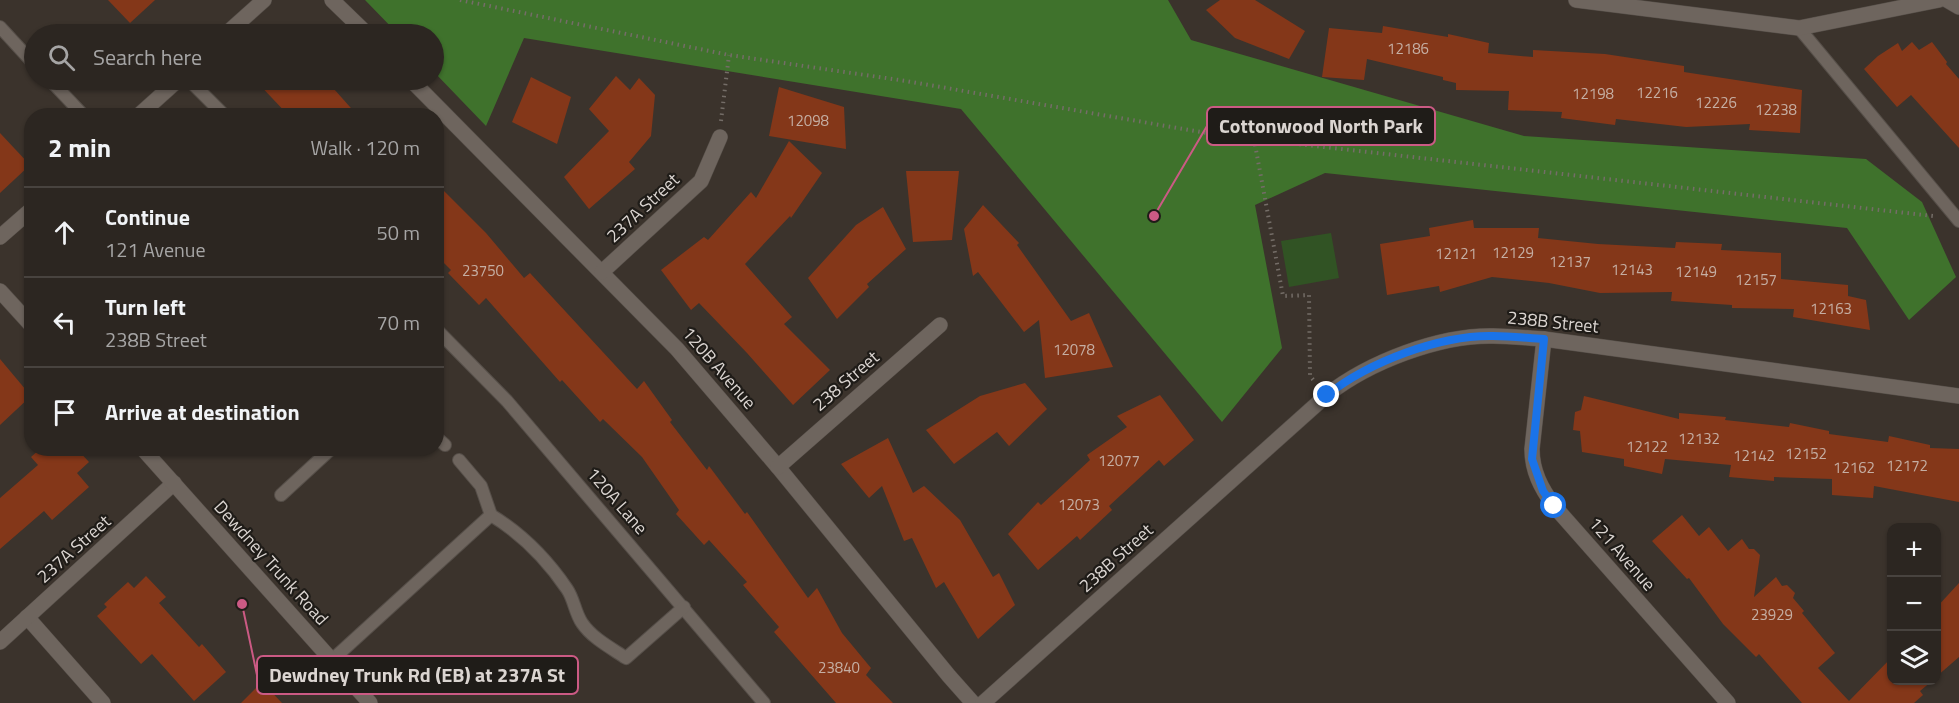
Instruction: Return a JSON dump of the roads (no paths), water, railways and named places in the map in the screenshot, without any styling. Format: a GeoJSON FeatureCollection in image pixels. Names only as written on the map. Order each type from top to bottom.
{"type":"FeatureCollection","features":[{"type":"Feature","properties":{"kind":"street"},"geometry":{"type":"LineString","coordinates":[[237,24],[264,0]]}},
{"type":"Feature","properties":{"kind":"street"},"geometry":{"type":"LineString","coordinates":[[332,0],[357,24]]}},
{"type":"Feature","properties":{"kind":"street"},"geometry":{"type":"LineString","coordinates":[[1576,0],[1617,2],[1799,28],[1939,0]]}},
{"type":"Feature","properties":{"kind":"street"},"geometry":{"type":"LineString","coordinates":[[1947,0],[1959,7]]}},
{"type":"Feature","properties":{"kind":"street"},"geometry":{"type":"LineString","coordinates":[[147,108],[166,90]]}},
{"type":"Feature","properties":{"kind":"street","name":"120B Avenue"},"geometry":{"type":"LineString","coordinates":[[421,90],[439,108]]}},
{"type":"Feature","properties":{"kind":"street","name":"120B Avenue"},"geometry":{"type":"LineString","coordinates":[[444,113],[677,349],[974,703]]}},
{"type":"Feature","properties":{"kind":"street","name":"237A Street"},"geometry":{"type":"LineString","coordinates":[[602,272],[701,181],[720,137]]}},
{"type":"Feature","properties":{"kind":"street"},"geometry":{"type":"LineString","coordinates":[[0,237],[24,216]]}},
{"type":"Feature","properties":{"kind":"street"},"geometry":{"type":"LineString","coordinates":[[0,291],[24,317]]}},
{"type":"Feature","properties":{"kind":"street","name":"238 Street"},"geometry":{"type":"LineString","coordinates":[[778,467],[940,325]]}},
{"type":"Feature","properties":{"kind":"street","name":"238B Street"},"geometry":{"type":"LineString","coordinates":[[983,703],[1343,382],[1372,365],[1451,340],[1491,336],[1544,339],[1959,396]]}},
{"type":"Feature","properties":{"kind":"street","name":"121 Avenue"},"geometry":{"type":"LineString","coordinates":[[1544,339],[1532,449],[1532,459],[1543,491],[1728,703]]}},
{"type":"Feature","properties":{"kind":"street","name":"Dewdney Trunk Road"},"geometry":{"type":"LineString","coordinates":[[149,456],[370,703]]}},
{"type":"Feature","properties":{"kind":"street","name":"237A Street"},"geometry":{"type":"LineString","coordinates":[[0,642],[174,483]]}},
{"type":"Feature","properties":{"kind":"street"},"geometry":{"type":"LineString","coordinates":[[27,618],[104,703]]}},
{"type":"Feature","properties":{"kind":"lane"},"geometry":{"type":"LineString","coordinates":[[0,27],[24,53]]}},
{"type":"Feature","properties":{"kind":"lane"},"geometry":{"type":"LineString","coordinates":[[1799,28],[1958,220]]}},
{"type":"Feature","properties":{"kind":"lane"},"geometry":{"type":"LineString","coordinates":[[59,90],[76,108]]}},
{"type":"Feature","properties":{"kind":"lane"},"geometry":{"type":"LineString","coordinates":[[199,90],[217,108]]}},
{"type":"Feature","properties":{"kind":"lane","name":"120A Lane"},"geometry":{"type":"LineString","coordinates":[[444,337],[507,401],[764,703]]}},
{"type":"Feature","properties":{"kind":"lane"},"geometry":{"type":"LineString","coordinates":[[282,495],[323,456]]}},
{"type":"Feature","properties":{"kind":"lane"},"geometry":{"type":"LineString","coordinates":[[459,460],[481,486],[491,515],[514,530],[544,558],[569,591],[582,624],[604,644],[626,658],[684,608]]}},
{"type":"Feature","properties":{"kind":"lane"},"geometry":{"type":"LineString","coordinates":[[332,660],[491,515]]}},
{"type":"Feature","properties":{"kind":"place","name":"Cottonwood North Park"},"geometry":{"type":"Point","coordinates":[1154,216]}},
{"type":"Feature","properties":{"kind":"place","name":"Dewdney Trunk Rd (EB) at 237A St"},"geometry":{"type":"Point","coordinates":[242,604]}}]}
